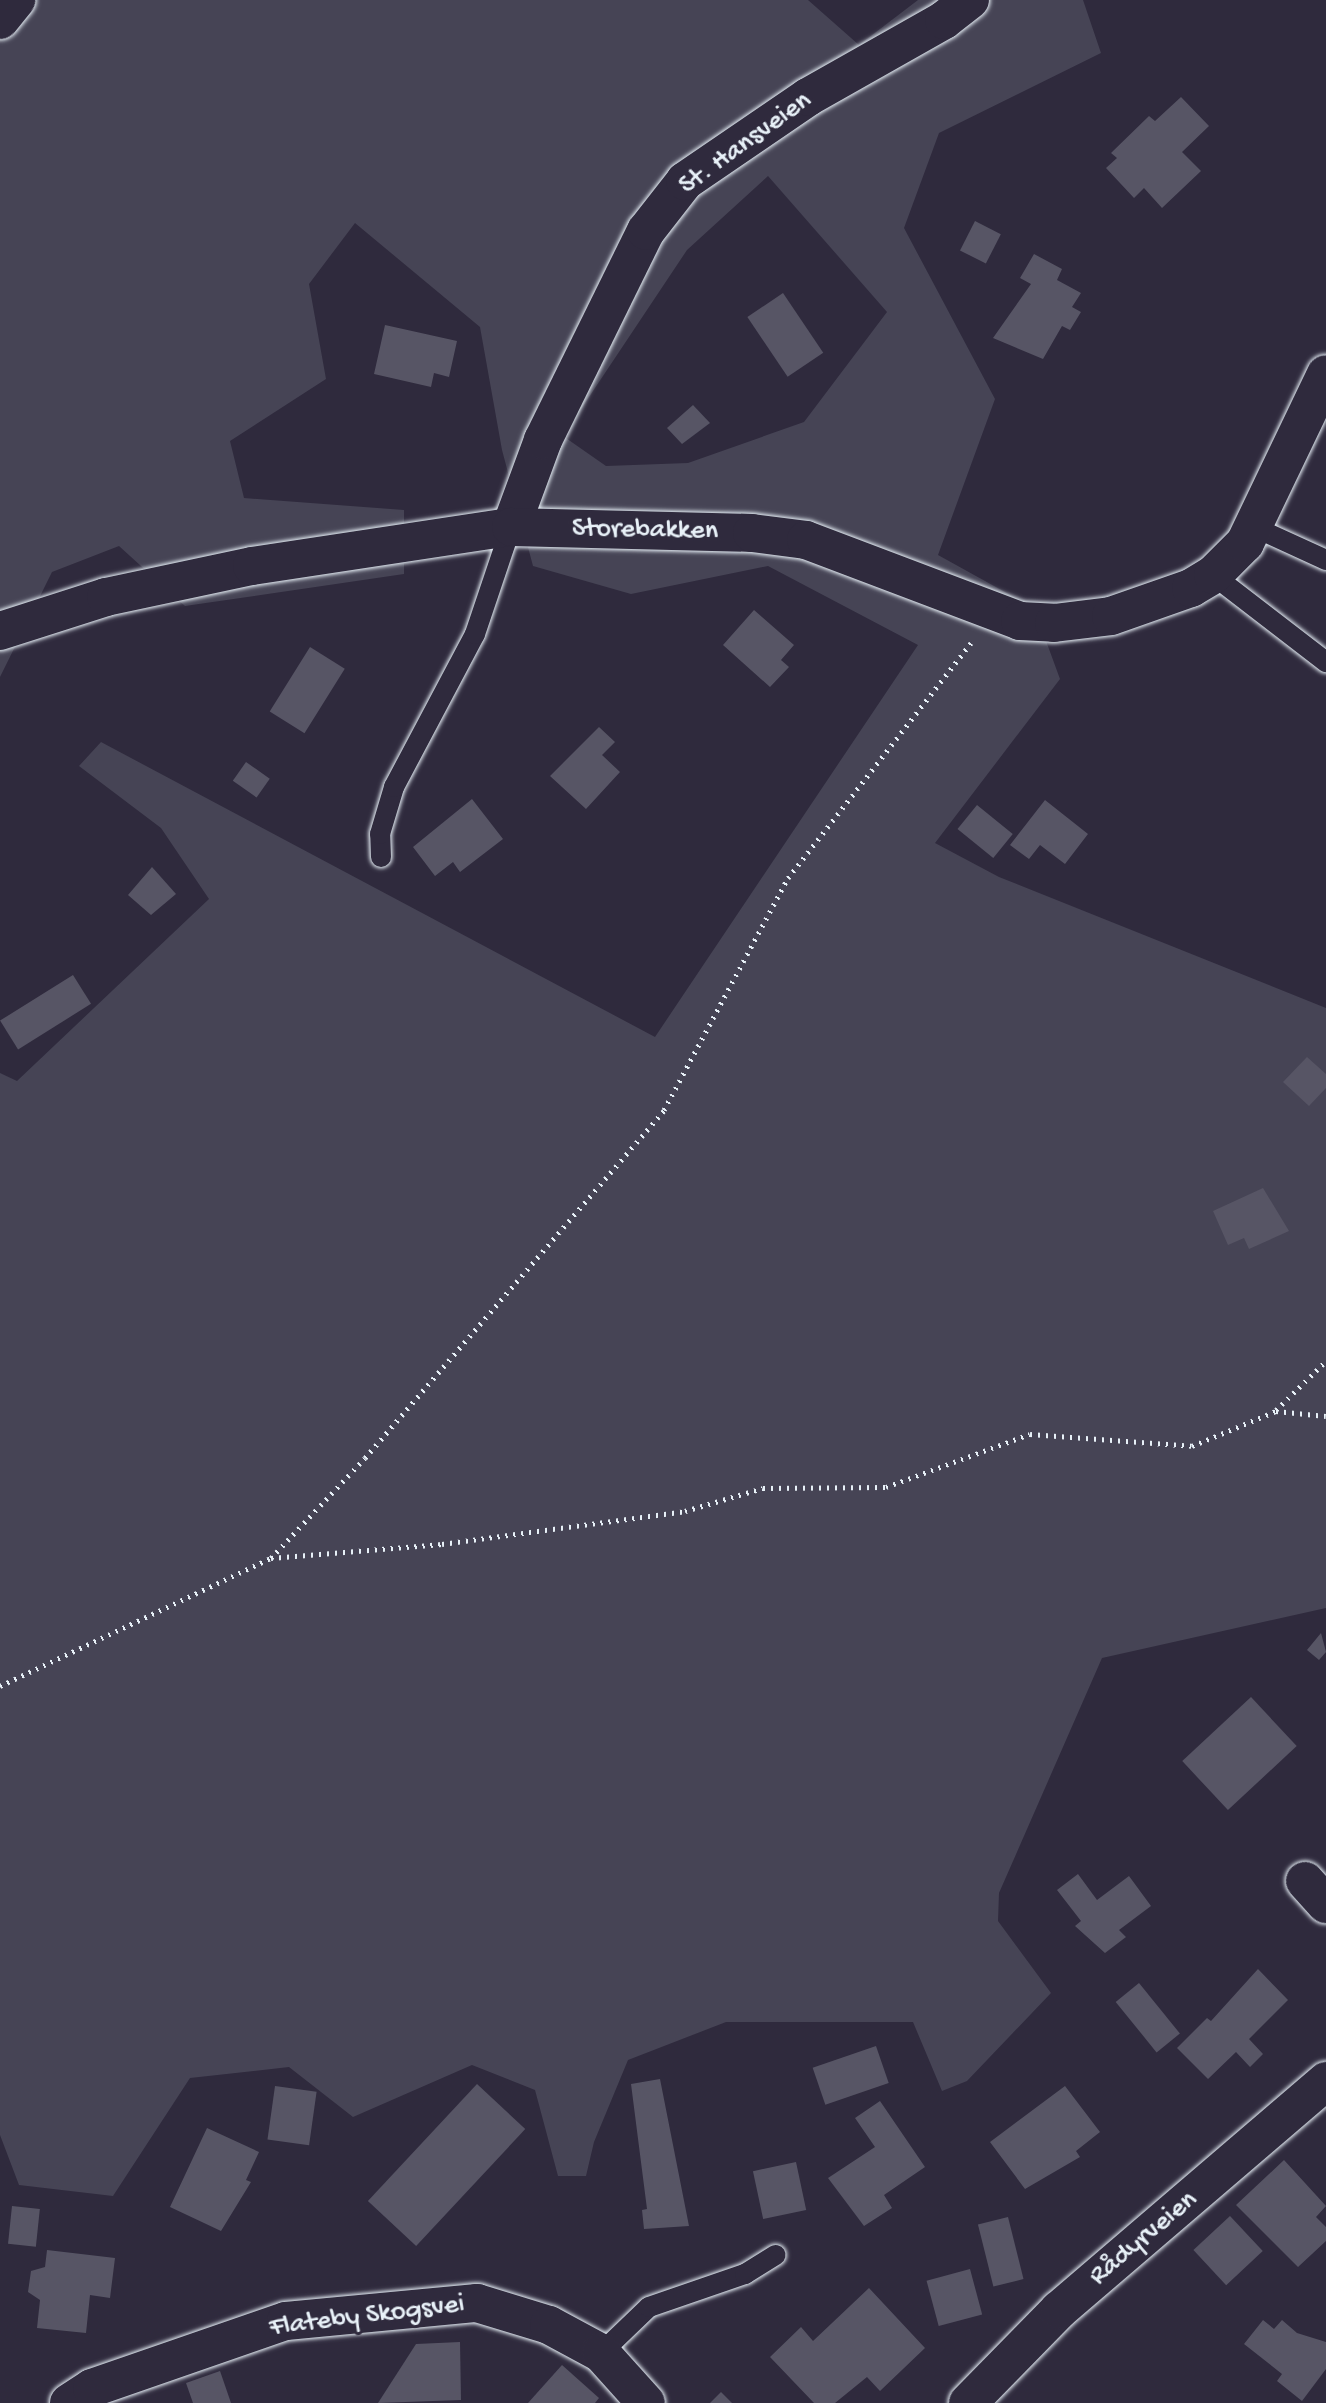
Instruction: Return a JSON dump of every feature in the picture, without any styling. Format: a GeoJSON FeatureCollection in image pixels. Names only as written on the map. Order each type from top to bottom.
{"type":"FeatureCollection","features":[{"type":"Feature","properties":{"kind":"street"},"geometry":{"type":"LineString","coordinates":[[0,20],[16,0]]}},
{"type":"Feature","properties":{"kind":"street","name":"St. Hansveien"},"geometry":{"type":"LineString","coordinates":[[511,527],[543,440],[646,231],[685,181],[808,97],[944,20],[970,0]]}},
{"type":"Feature","properties":{"kind":"street","name":"Storebakken"},"geometry":{"type":"LineString","coordinates":[[0,631],[106,597],[252,566],[511,527],[752,533],[806,540],[1020,621],[1078,622],[1157,603],[1213,575],[1254,527],[1326,374]]}},
{"type":"Feature","properties":{"kind":"street","name":"Rådyrveien"},"geometry":{"type":"LineString","coordinates":[[968,2403],[1059,2310],[1326,2081]]}},
{"type":"Feature","properties":{"kind":"street","name":"Flateby Skogsvei"},"geometry":{"type":"LineString","coordinates":[[69,2403],[92,2388],[286,2321],[477,2303],[511,2310],[601,2353],[646,2403]]}},
{"type":"Feature","properties":{"kind":"lane"},"geometry":{"type":"LineString","coordinates":[[381,857],[380,834],[394,787],[475,634],[511,527]]}},
{"type":"Feature","properties":{"kind":"lane"},"geometry":{"type":"LineString","coordinates":[[1254,527],[1326,560]]}},
{"type":"Feature","properties":{"kind":"lane"},"geometry":{"type":"LineString","coordinates":[[1213,575],[1326,662]]}},
{"type":"Feature","properties":{"kind":"lane"},"geometry":{"type":"LineString","coordinates":[[601,2353],[649,2307],[745,2274],[775,2255]]}},
{"type":"Feature","properties":{"kind":"path"},"geometry":{"type":"LineString","coordinates":[[271,1558],[365,1458],[664,1110],[788,878],[994,613]]}},
{"type":"Feature","properties":{"kind":"path"},"geometry":{"type":"LineString","coordinates":[[0,1686],[271,1558],[442,1544],[685,1511],[763,1488],[886,1487],[1030,1434],[1192,1446],[1276,1411],[1326,1361]]}},
{"type":"Feature","properties":{"kind":"path"},"geometry":{"type":"LineString","coordinates":[[1276,1411],[1326,1416]]}},
{"type":"Feature","properties":{"kind":"shaded area"},"geometry":{"type":"Polygon","coordinates":[[[0,0],[808,0],[859,45],[918,0],[1083,0],[1101,53],[939,133],[904,228],[995,399],[938,555],[1034,608],[1060,679],[935,843],[999,877],[1326,1008],[1326,1608],[1102,1658],[999,1893],[998,1921],[1051,1993],[967,2081],[942,2091],[913,2022],[726,2022],[628,2060],[594,2142],[586,2176],[558,2176],[535,2090],[472,2065],[353,2117],[289,2067],[190,2078],[113,2196],[19,2185],[0,2135],[0,1073],[17,1081],[209,899],[161,828],[79,766],[101,742],[655,1037],[918,645],[768,566],[631,594],[533,566],[502,450],[480,327],[355,223],[309,284],[326,379],[230,441],[244,498],[404,510],[404,574],[185,606],[119,546],[52,572],[0,677],[0,0]],[[768,176],[687,250],[563,436],[606,466],[688,463],[804,422],[887,312],[768,176]]]}},
{"type":"Feature","properties":{"kind":"building"},"geometry":{"type":"Polygon","coordinates":[[[1181,97],[1209,126],[1182,152],[1201,171],[1162,208],[1144,188],[1134,198],[1106,168],[1117,158],[1111,153],[1149,116],[1155,121],[1181,97]]]}},
{"type":"Feature","properties":{"kind":"building"},"geometry":{"type":"Polygon","coordinates":[[[975,221],[1001,234],[986,264],[960,250],[975,221]]]}},
{"type":"Feature","properties":{"kind":"building"},"geometry":{"type":"Polygon","coordinates":[[[1034,254],[1062,269],[1057,280],[1081,293],[1072,307],[1081,312],[1070,330],[1062,326],[1043,359],[993,338],[1031,284],[1020,278],[1034,254]]]}},
{"type":"Feature","properties":{"kind":"building"},"geometry":{"type":"Polygon","coordinates":[[[783,293],[823,353],[788,377],[747,317],[783,293]]]}},
{"type":"Feature","properties":{"kind":"building"},"geometry":{"type":"Polygon","coordinates":[[[385,325],[457,341],[449,377],[434,373],[431,387],[374,374],[385,325]]]}},
{"type":"Feature","properties":{"kind":"building"},"geometry":{"type":"Polygon","coordinates":[[[693,405],[710,423],[682,444],[667,428],[693,405]]]}},
{"type":"Feature","properties":{"kind":"building"},"geometry":{"type":"Polygon","coordinates":[[[754,610],[794,645],[781,660],[789,667],[770,687],[723,645],[754,610]]]}},
{"type":"Feature","properties":{"kind":"building"},"geometry":{"type":"Polygon","coordinates":[[[310,647],[345,669],[304,733],[270,711],[310,647]]]}},
{"type":"Feature","properties":{"kind":"building"},"geometry":{"type":"Polygon","coordinates":[[[599,727],[615,742],[602,755],[620,772],[586,809],[550,776],[599,727]]]}},
{"type":"Feature","properties":{"kind":"building"},"geometry":{"type":"Polygon","coordinates":[[[246,762],[270,779],[257,797],[233,781],[246,762]]]}},
{"type":"Feature","properties":{"kind":"building"},"geometry":{"type":"Polygon","coordinates":[[[472,799],[503,839],[460,872],[453,862],[435,876],[413,847],[472,799]]]}},
{"type":"Feature","properties":{"kind":"building"},"geometry":{"type":"Polygon","coordinates":[[[1045,800],[1088,834],[1065,864],[1040,845],[1029,859],[1010,845],[1045,800]]]}},
{"type":"Feature","properties":{"kind":"building"},"geometry":{"type":"Polygon","coordinates":[[[977,805],[1013,834],[993,858],[957,829],[977,805]]]}},
{"type":"Feature","properties":{"kind":"building"},"geometry":{"type":"Polygon","coordinates":[[[152,867],[176,894],[151,915],[128,895],[152,867]]]}},
{"type":"Feature","properties":{"kind":"building"},"geometry":{"type":"Polygon","coordinates":[[[73,975],[91,1004],[18,1049],[0,1021],[73,975]]]}},
{"type":"Feature","properties":{"kind":"building"},"geometry":{"type":"Polygon","coordinates":[[[1307,1057],[1326,1074],[1326,1088],[1309,1106],[1283,1082],[1307,1057]]]}},
{"type":"Feature","properties":{"kind":"building"},"geometry":{"type":"Polygon","coordinates":[[[1263,1188],[1289,1231],[1249,1249],[1244,1238],[1228,1245],[1213,1211],[1263,1188]]]}},
{"type":"Feature","properties":{"kind":"building"},"geometry":{"type":"Polygon","coordinates":[[[1321,1633],[1326,1652],[1319,1660],[1307,1650],[1321,1633]]]}},
{"type":"Feature","properties":{"kind":"building"},"geometry":{"type":"Polygon","coordinates":[[[1251,1697],[1297,1746],[1228,1810],[1182,1761],[1251,1697]]]}},
{"type":"Feature","properties":{"kind":"building"},"geometry":{"type":"Polygon","coordinates":[[[1078,1874],[1097,1900],[1129,1876],[1151,1906],[1119,1930],[1126,1937],[1105,1953],[1075,1926],[1081,1921],[1057,1890],[1078,1874]]]}},
{"type":"Feature","properties":{"kind":"building"},"geometry":{"type":"Polygon","coordinates":[[[1258,1969],[1288,2000],[1249,2039],[1263,2054],[1250,2067],[1236,2052],[1208,2079],[1177,2048],[1207,2018],[1211,2021],[1258,1969]]]}},
{"type":"Feature","properties":{"kind":"building"},"geometry":{"type":"Polygon","coordinates":[[[1139,1983],[1180,2034],[1157,2052],[1116,2002],[1139,1983]]]}},
{"type":"Feature","properties":{"kind":"building"},"geometry":{"type":"Polygon","coordinates":[[[876,2046],[889,2083],[825,2105],[813,2068],[876,2046]]]}},
{"type":"Feature","properties":{"kind":"building"},"geometry":{"type":"Polygon","coordinates":[[[660,2079],[689,2226],[644,2229],[642,2210],[647,2209],[631,2084],[660,2079]]]}},
{"type":"Feature","properties":{"kind":"building"},"geometry":{"type":"Polygon","coordinates":[[[477,2084],[525,2129],[416,2246],[368,2201],[477,2084]]]}},
{"type":"Feature","properties":{"kind":"building"},"geometry":{"type":"Polygon","coordinates":[[[275,2086],[317,2092],[309,2145],[267,2139],[275,2086]]]}},
{"type":"Feature","properties":{"kind":"building"},"geometry":{"type":"Polygon","coordinates":[[[1065,2086],[1100,2132],[1076,2151],[1080,2157],[1025,2189],[990,2142],[1065,2086]]]}},
{"type":"Feature","properties":{"kind":"building"},"geometry":{"type":"Polygon","coordinates":[[[880,2101],[925,2167],[884,2195],[892,2208],[864,2226],[828,2178],[875,2147],[855,2118],[880,2101]]]}},
{"type":"Feature","properties":{"kind":"building"},"geometry":{"type":"Polygon","coordinates":[[[207,2128],[259,2152],[246,2180],[251,2182],[221,2231],[170,2207],[207,2128]]]}},
{"type":"Feature","properties":{"kind":"building"},"geometry":{"type":"Polygon","coordinates":[[[1284,2160],[1326,2206],[1316,2217],[1326,2227],[1326,2241],[1298,2267],[1236,2205],[1284,2160]]]}},
{"type":"Feature","properties":{"kind":"building"},"geometry":{"type":"Polygon","coordinates":[[[796,2162],[806,2210],[763,2219],[753,2171],[796,2162]]]}},
{"type":"Feature","properties":{"kind":"building"},"geometry":{"type":"Polygon","coordinates":[[[12,2206],[40,2209],[36,2247],[8,2244],[12,2206]]]}},
{"type":"Feature","properties":{"kind":"building"},"geometry":{"type":"Polygon","coordinates":[[[1230,2216],[1263,2251],[1226,2285],[1193,2250],[1230,2216]]]}},
{"type":"Feature","properties":{"kind":"building"},"geometry":{"type":"Polygon","coordinates":[[[1008,2217],[1023,2279],[993,2287],[978,2224],[1008,2217]]]}},
{"type":"Feature","properties":{"kind":"building"},"geometry":{"type":"Polygon","coordinates":[[[47,2250],[115,2258],[110,2298],[90,2295],[86,2333],[37,2328],[40,2300],[28,2292],[31,2271],[45,2267],[47,2250]]]}},
{"type":"Feature","properties":{"kind":"building"},"geometry":{"type":"Polygon","coordinates":[[[970,2269],[982,2314],[939,2326],[927,2281],[970,2269]]]}},
{"type":"Feature","properties":{"kind":"building"},"geometry":{"type":"Polygon","coordinates":[[[869,2288],[925,2348],[880,2391],[867,2377],[835,2403],[814,2403],[770,2357],[801,2327],[813,2341],[869,2288]]]}},
{"type":"Feature","properties":{"kind":"building"},"geometry":{"type":"Polygon","coordinates":[[[1263,2320],[1274,2329],[1282,2320],[1297,2333],[1326,2342],[1326,2369],[1302,2401],[1277,2381],[1282,2374],[1244,2344],[1263,2320]]]}},
{"type":"Feature","properties":{"kind":"building"},"geometry":{"type":"Polygon","coordinates":[[[460,2342],[461,2400],[378,2403],[416,2344],[460,2342]]]}},
{"type":"Feature","properties":{"kind":"building"},"geometry":{"type":"Polygon","coordinates":[[[562,2365],[599,2398],[595,2403],[528,2403],[562,2365]]]}},
{"type":"Feature","properties":{"kind":"building"},"geometry":{"type":"Polygon","coordinates":[[[220,2371],[231,2403],[193,2403],[186,2383],[220,2371]]]}},
{"type":"Feature","properties":{"kind":"building"},"geometry":{"type":"Polygon","coordinates":[[[721,2392],[732,2403],[710,2403],[721,2392]]]}}]}
